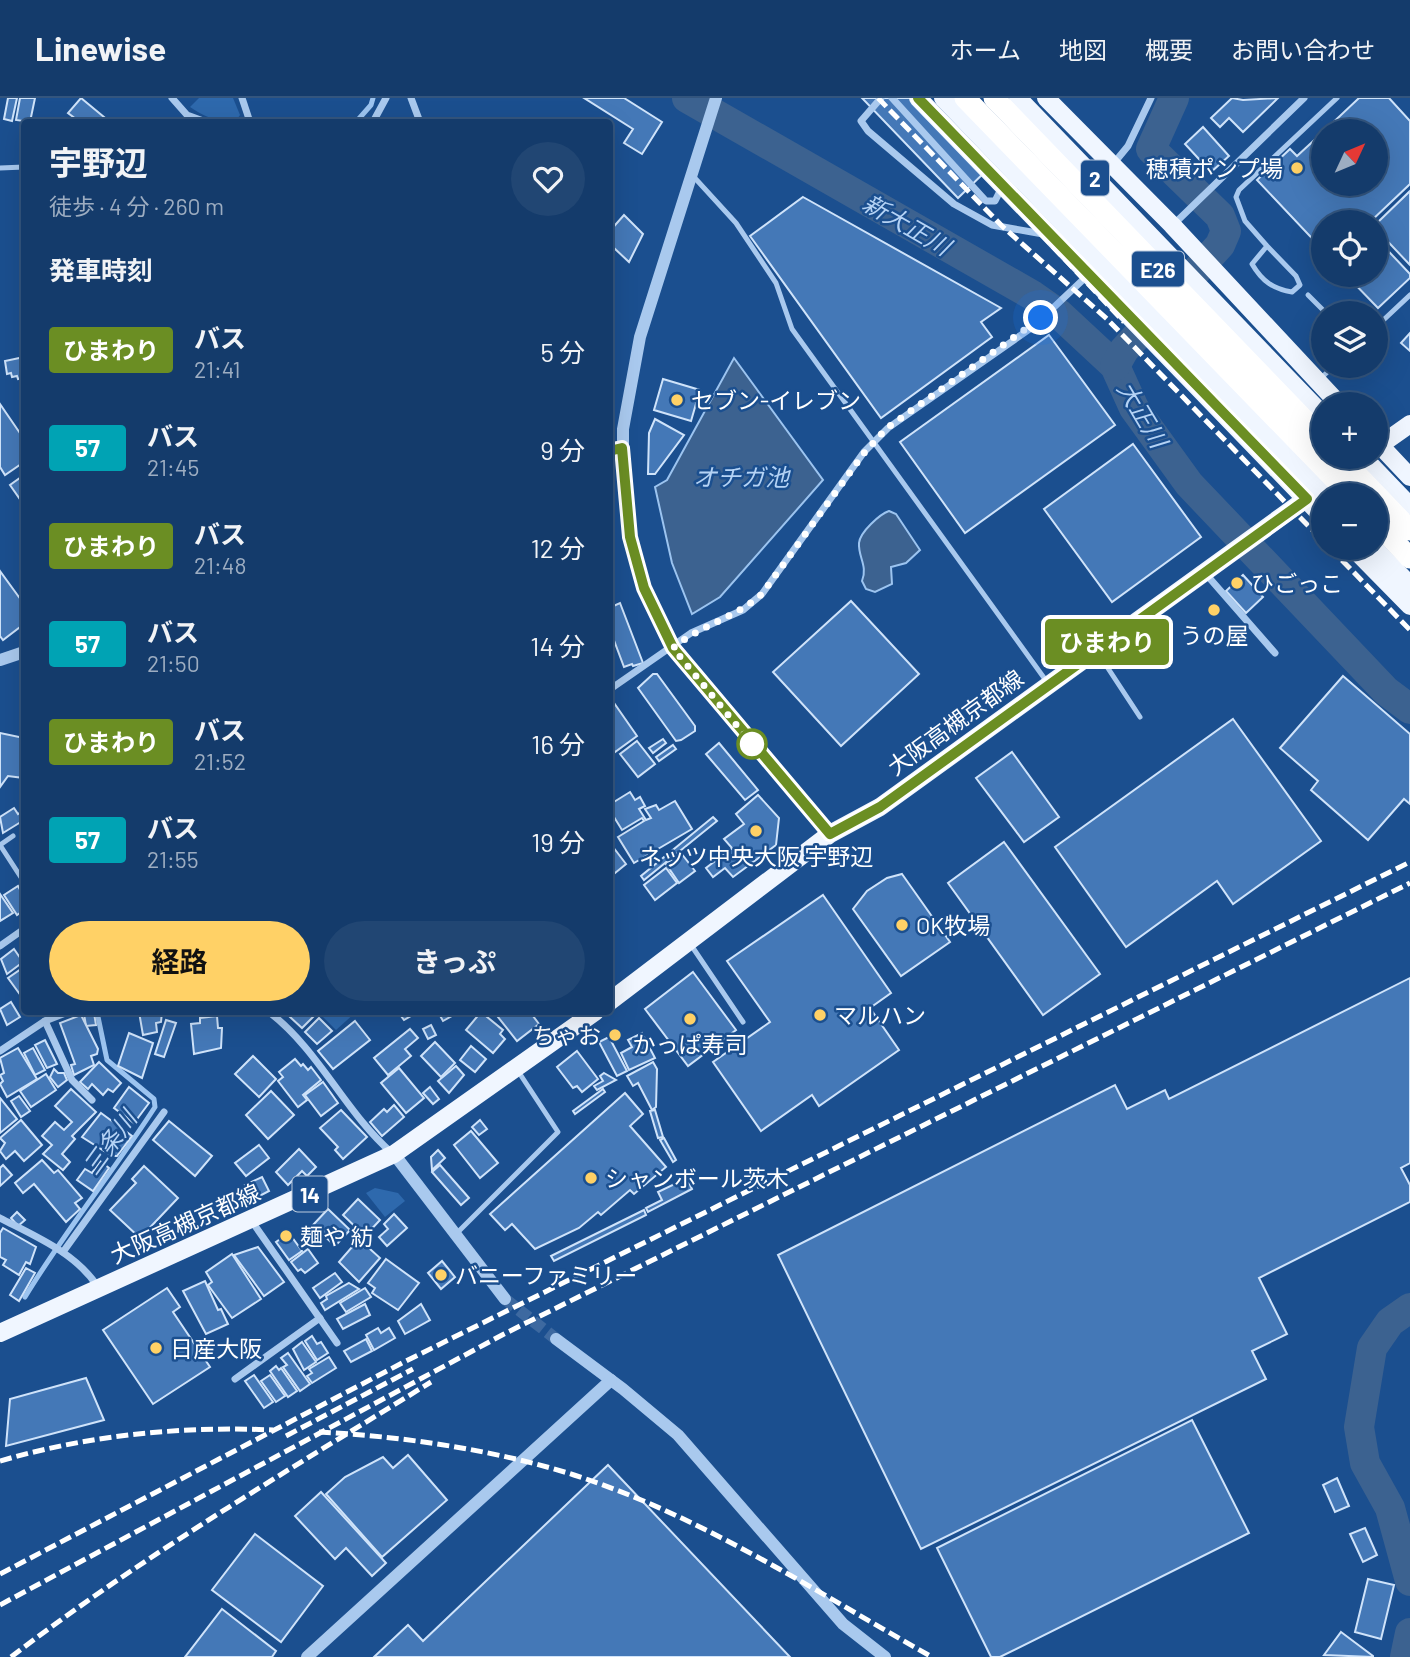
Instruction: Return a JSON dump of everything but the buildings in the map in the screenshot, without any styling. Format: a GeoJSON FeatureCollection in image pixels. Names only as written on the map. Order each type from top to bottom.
{"type":"FeatureCollection","features":[{"type":"Feature","properties":{"kind":"highway","name":"E26"},"geometry":{"type":"LineString","coordinates":[[965,98],[1338,483]]}},
{"type":"Feature","properties":{"kind":"highway","name":"E26"},"geometry":{"type":"LineString","coordinates":[[994,98],[1311,427]]}},
{"type":"Feature","properties":{"kind":"highway"},"geometry":{"type":"LineString","coordinates":[[1352,469],[1410,530]]}},
{"type":"Feature","properties":{"kind":"highway"},"geometry":{"type":"LineString","coordinates":[[1388,535],[1410,558]]}},
{"type":"Feature","properties":{"kind":"main road"},"geometry":{"type":"LineString","coordinates":[[918,98],[1091,273],[1127,301],[1153,340],[1171,360],[1311,493]]}},
{"type":"Feature","properties":{"kind":"main road","name":"2"},"geometry":{"type":"LineString","coordinates":[[943,98],[1127,301],[1311,493]]}},
{"type":"Feature","properties":{"kind":"main road","name":"2"},"geometry":{"type":"LineString","coordinates":[[1018,98],[1311,402]]}},
{"type":"Feature","properties":{"kind":"main road"},"geometry":{"type":"LineString","coordinates":[[1046,98],[1172,225],[1327,392]]}},
{"type":"Feature","properties":{"kind":"main road"},"geometry":{"type":"LineString","coordinates":[[1171,360],[1238,295]]}},
{"type":"Feature","properties":{"kind":"main road"},"geometry":{"type":"LineString","coordinates":[[1388,438],[1410,424]]}},
{"type":"Feature","properties":{"kind":"main road"},"geometry":{"type":"LineString","coordinates":[[1388,456],[1410,477]]}},
{"type":"Feature","properties":{"kind":"main road","name":"大阪高槻京都線"},"geometry":{"type":"LineString","coordinates":[[1332,483],[1349,469]]}},
{"type":"Feature","properties":{"kind":"main road"},"geometry":{"type":"LineString","coordinates":[[1375,469],[1410,506]]}},
{"type":"Feature","properties":{"kind":"main road","name":"大阪高槻京都線"},"geometry":{"type":"LineString","coordinates":[[613,999],[830,834],[880,807],[1204,572],[1311,500]]}},
{"type":"Feature","properties":{"kind":"main road"},"geometry":{"type":"LineString","coordinates":[[1365,560],[1410,606]]}},
{"type":"Feature","properties":{"kind":"main road"},"geometry":{"type":"LineString","coordinates":[[1386,560],[1410,585]]}},
{"type":"Feature","properties":{"kind":"main road","name":"大阪高槻京都線"},"geometry":{"type":"LineString","coordinates":[[5,1328],[99,1289],[394,1154],[591,1015]]}},
{"type":"Feature","properties":{"kind":"street"},"geometry":{"type":"LineString","coordinates":[[172,98],[187,115],[198,119]]}},
{"type":"Feature","properties":{"kind":"street"},"geometry":{"type":"LineString","coordinates":[[242,98],[249,119]]}},
{"type":"Feature","properties":{"kind":"street"},"geometry":{"type":"LineString","coordinates":[[375,119],[386,98]]}},
{"type":"Feature","properties":{"kind":"street"},"geometry":{"type":"LineString","coordinates":[[411,98],[419,119]]}},
{"type":"Feature","properties":{"kind":"street"},"geometry":{"type":"LineString","coordinates":[[716,98],[640,337],[622,429],[630,537],[644,588],[673,648],[830,834]]}},
{"type":"Feature","properties":{"kind":"street"},"geometry":{"type":"LineString","coordinates":[[881,98],[861,121],[867,131],[954,204],[992,225],[1054,236]]}},
{"type":"Feature","properties":{"kind":"street"},"geometry":{"type":"LineString","coordinates":[[892,98],[986,201],[995,201],[1000,195],[1001,182]]}},
{"type":"Feature","properties":{"kind":"street"},"geometry":{"type":"LineString","coordinates":[[1112,167],[1128,146],[1151,98]]}},
{"type":"Feature","properties":{"kind":"street"},"geometry":{"type":"LineString","coordinates":[[1172,225],[1304,98]]}},
{"type":"Feature","properties":{"kind":"street"},"geometry":{"type":"LineString","coordinates":[[613,687],[691,633],[743,610],[762,594],[864,453],[887,428],[1041,318],[1091,273]]}},
{"type":"Feature","properties":{"kind":"street"},"geometry":{"type":"LineString","coordinates":[[613,450],[622,448]]}},
{"type":"Feature","properties":{"kind":"street"},"geometry":{"type":"LineString","coordinates":[[1204,572],[1275,653]]}},
{"type":"Feature","properties":{"kind":"street"},"geometry":{"type":"LineString","coordinates":[[0,660],[21,653]]}},
{"type":"Feature","properties":{"kind":"street"},"geometry":{"type":"LineString","coordinates":[[0,946],[21,931]]}},
{"type":"Feature","properties":{"kind":"street"},"geometry":{"type":"LineString","coordinates":[[0,1051],[45,1021],[60,1015]]}},
{"type":"Feature","properties":{"kind":"street"},"geometry":{"type":"LineString","coordinates":[[272,1015],[302,1045],[354,1115],[394,1154],[505,1299]]}},
{"type":"Feature","properties":{"kind":"street"},"geometry":{"type":"LineString","coordinates":[[45,1021],[72,1080],[92,1100]]}},
{"type":"Feature","properties":{"kind":"street"},"geometry":{"type":"LineString","coordinates":[[63,1252],[164,1112]]}},
{"type":"Feature","properties":{"kind":"street"},"geometry":{"type":"LineString","coordinates":[[0,1217],[63,1252],[92,1277],[99,1289]]}},
{"type":"Feature","properties":{"kind":"street"},"geometry":{"type":"LineString","coordinates":[[251,1220],[337,1343]]}},
{"type":"Feature","properties":{"kind":"street"},"geometry":{"type":"LineString","coordinates":[[235,1379],[320,1318]]}},
{"type":"Feature","properties":{"kind":"street"},"geometry":{"type":"LineString","coordinates":[[556,1339],[678,1435],[844,1623],[885,1657]]}},
{"type":"Feature","properties":{"kind":"street"},"geometry":{"type":"LineString","coordinates":[[307,1657],[611,1380]]}},
{"type":"Feature","properties":{"kind":"lane"},"geometry":{"type":"LineString","coordinates":[[1267,246],[1252,264],[1258,275],[1275,289],[1292,292],[1300,285],[1296,276],[1267,246],[1239,210],[1236,197],[1239,190],[1337,98]]}},
{"type":"Feature","properties":{"kind":"lane"},"geometry":{"type":"LineString","coordinates":[[0,168],[21,167]]}},
{"type":"Feature","properties":{"kind":"lane"},"geometry":{"type":"LineString","coordinates":[[692,175],[736,223],[776,283],[792,329],[1049,684]]}},
{"type":"Feature","properties":{"kind":"lane"},"geometry":{"type":"LineString","coordinates":[[1308,295],[1314,301]]}},
{"type":"Feature","properties":{"kind":"lane"},"geometry":{"type":"LineString","coordinates":[[1388,316],[1410,295]]}},
{"type":"Feature","properties":{"kind":"lane"},"geometry":{"type":"LineString","coordinates":[[1317,382],[1321,378]]}},
{"type":"Feature","properties":{"kind":"lane"},"geometry":{"type":"LineString","coordinates":[[1096,651],[1140,717]]}},
{"type":"Feature","properties":{"kind":"lane"},"geometry":{"type":"LineString","coordinates":[[13,836],[0,845],[21,877]]}},
{"type":"Feature","properties":{"kind":"lane"},"geometry":{"type":"LineString","coordinates":[[689,942],[743,1022]]}},
{"type":"Feature","properties":{"kind":"lane"},"geometry":{"type":"LineString","coordinates":[[456,1234],[558,1132],[516,1068]]}},
{"type":"Feature","properties":{"kind":"shaded area"},"geometry":{"type":"Polygon","coordinates":[[[199,98],[233,98],[240,115],[237,119],[214,119],[190,107],[199,98]]]}},
{"type":"Feature","properties":{"kind":"shaded area"},"geometry":{"type":"Polygon","coordinates":[[[321,1015],[353,1015],[336,1030],[321,1015]]]}},
{"type":"Feature","properties":{"kind":"shaded area"},"geometry":{"type":"Polygon","coordinates":[[[375,1188],[398,1193],[405,1201],[385,1217],[366,1193],[375,1188]]]}},
{"type":"Feature","properties":{"kind":"water","name":"オチガ池"},"geometry":{"type":"Polygon","coordinates":[[[734,358],[823,480],[720,597],[692,614],[672,563],[655,487],[667,480],[734,358]]]}},
{"type":"Feature","properties":{"kind":"water"},"geometry":{"type":"Polygon","coordinates":[[[889,511],[896,514],[920,550],[906,563],[891,567],[892,584],[875,592],[866,589],[862,581],[864,571],[859,543],[871,524],[889,511]]]}},
{"type":"Feature","properties":{"kind":"waterway","name":"三条川"},"geometry":{"type":"LineString","coordinates":[[359,119],[371,105],[373,98]]}},
{"type":"Feature","properties":{"kind":"waterway","name":"新大正川"},"geometry":{"type":"LineString","coordinates":[[687,98],[1032,295],[1059,314],[1115,366],[1134,408],[1189,484],[1386,691],[1410,709]]}},
{"type":"Feature","properties":{"kind":"waterway","name":"大正川"},"geometry":{"type":"LineString","coordinates":[[1115,366],[1124,350],[1220,245],[1226,231],[1220,216],[1151,149],[1174,98]]}},
{"type":"Feature","properties":{"kind":"waterway","name":"三条川"},"geometry":{"type":"LineString","coordinates":[[25,1297],[155,1107],[154,1099],[107,1060],[98,1015]]}},
{"type":"Feature","properties":{"kind":"waterway","name":"大正川"},"geometry":{"type":"LineString","coordinates":[[1410,1308],[1390,1322],[1372,1348],[1359,1427],[1365,1463],[1390,1508],[1410,1581]]}},
{"type":"Feature","properties":{"kind":"waterway","name":"大正川"},"geometry":{"type":"LineString","coordinates":[[1405,1657],[1410,1633]]}},
{"type":"Feature","properties":{"kind":"tunnel"},"geometry":{"type":"LineString","coordinates":[[505,1299],[556,1339]]}},
{"type":"Feature","properties":{"kind":"railway"},"geometry":{"type":"LineString","coordinates":[[878,98],[1002,226],[1107,319],[1311,529]]}},
{"type":"Feature","properties":{"kind":"railway"},"geometry":{"type":"LineString","coordinates":[[913,98],[1124,322]]}},
{"type":"Feature","properties":{"kind":"railway"},"geometry":{"type":"LineString","coordinates":[[1342,560],[1410,630]]}},
{"type":"Feature","properties":{"kind":"railway"},"geometry":{"type":"LineString","coordinates":[[0,1574],[404,1362],[1410,862]]}},
{"type":"Feature","properties":{"kind":"railway"},"geometry":{"type":"LineString","coordinates":[[0,1605],[504,1334],[1410,883]]}},
{"type":"Feature","properties":{"kind":"railway"},"geometry":{"type":"LineString","coordinates":[[286,1436],[413,1369]]}},
{"type":"Feature","properties":{"kind":"railway"},"geometry":{"type":"LineString","coordinates":[[11,1657],[165,1548],[431,1382]]}},
{"type":"Feature","properties":{"kind":"railway"},"geometry":{"type":"LineString","coordinates":[[0,1461],[67,1445],[135,1434],[273,1430]]}},
{"type":"Feature","properties":{"kind":"railway"},"geometry":{"type":"LineString","coordinates":[[319,1432],[382,1437],[480,1451],[544,1466],[621,1492],[713,1533],[932,1657]]}},
{"type":"Feature","properties":{"kind":"bus line","name":"ひまわり"},"geometry":{"type":"LineString","coordinates":[[613,450],[622,448],[630,537],[644,588],[673,648],[778,776],[830,834],[880,807],[1307,499],[1171,360],[1091,273],[918,98]]}},
{"type":"Feature","properties":{"kind":"place","name":"穂積ポンプ場"},"geometry":{"type":"Point","coordinates":[1297,168]}},
{"type":"Feature","properties":{"kind":"place","name":"セブン-イレブン"},"geometry":{"type":"Point","coordinates":[677,400]}},
{"type":"Feature","properties":{"kind":"place","name":"ひごっこ"},"geometry":{"type":"Point","coordinates":[1237,583]}},
{"type":"Feature","properties":{"kind":"place","name":"うの屋"},"geometry":{"type":"Point","coordinates":[1214,610]}},
{"type":"Feature","properties":{"kind":"place","name":"ネッツ中央大阪 宇野辺"},"geometry":{"type":"Point","coordinates":[756,831]}},
{"type":"Feature","properties":{"kind":"place","name":"OK牧場"},"geometry":{"type":"Point","coordinates":[902,925]}},
{"type":"Feature","properties":{"kind":"place","name":"マルハン"},"geometry":{"type":"Point","coordinates":[820,1015]}},
{"type":"Feature","properties":{"kind":"place","name":"かっぱ寿司"},"geometry":{"type":"Point","coordinates":[690,1019]}},
{"type":"Feature","properties":{"kind":"place","name":"ちゃお"},"geometry":{"type":"Point","coordinates":[615,1035]}},
{"type":"Feature","properties":{"kind":"place","name":"シャンボール茨木"},"geometry":{"type":"Point","coordinates":[591,1178]}},
{"type":"Feature","properties":{"kind":"place","name":"麺や 紡"},"geometry":{"type":"Point","coordinates":[286,1236]}},
{"type":"Feature","properties":{"kind":"place","name":"バニーファミリー"},"geometry":{"type":"Point","coordinates":[441,1275]}},
{"type":"Feature","properties":{"kind":"place","name":"日産大阪"},"geometry":{"type":"Point","coordinates":[156,1348]}},
{"type":"Feature","properties":{"kind":"route"},"geometry":{"type":"LineString","coordinates":[[752,744],[673,648],[691,633],[743,610],[762,594],[864,453],[887,428],[1034,326],[1041,318]]}}]}
